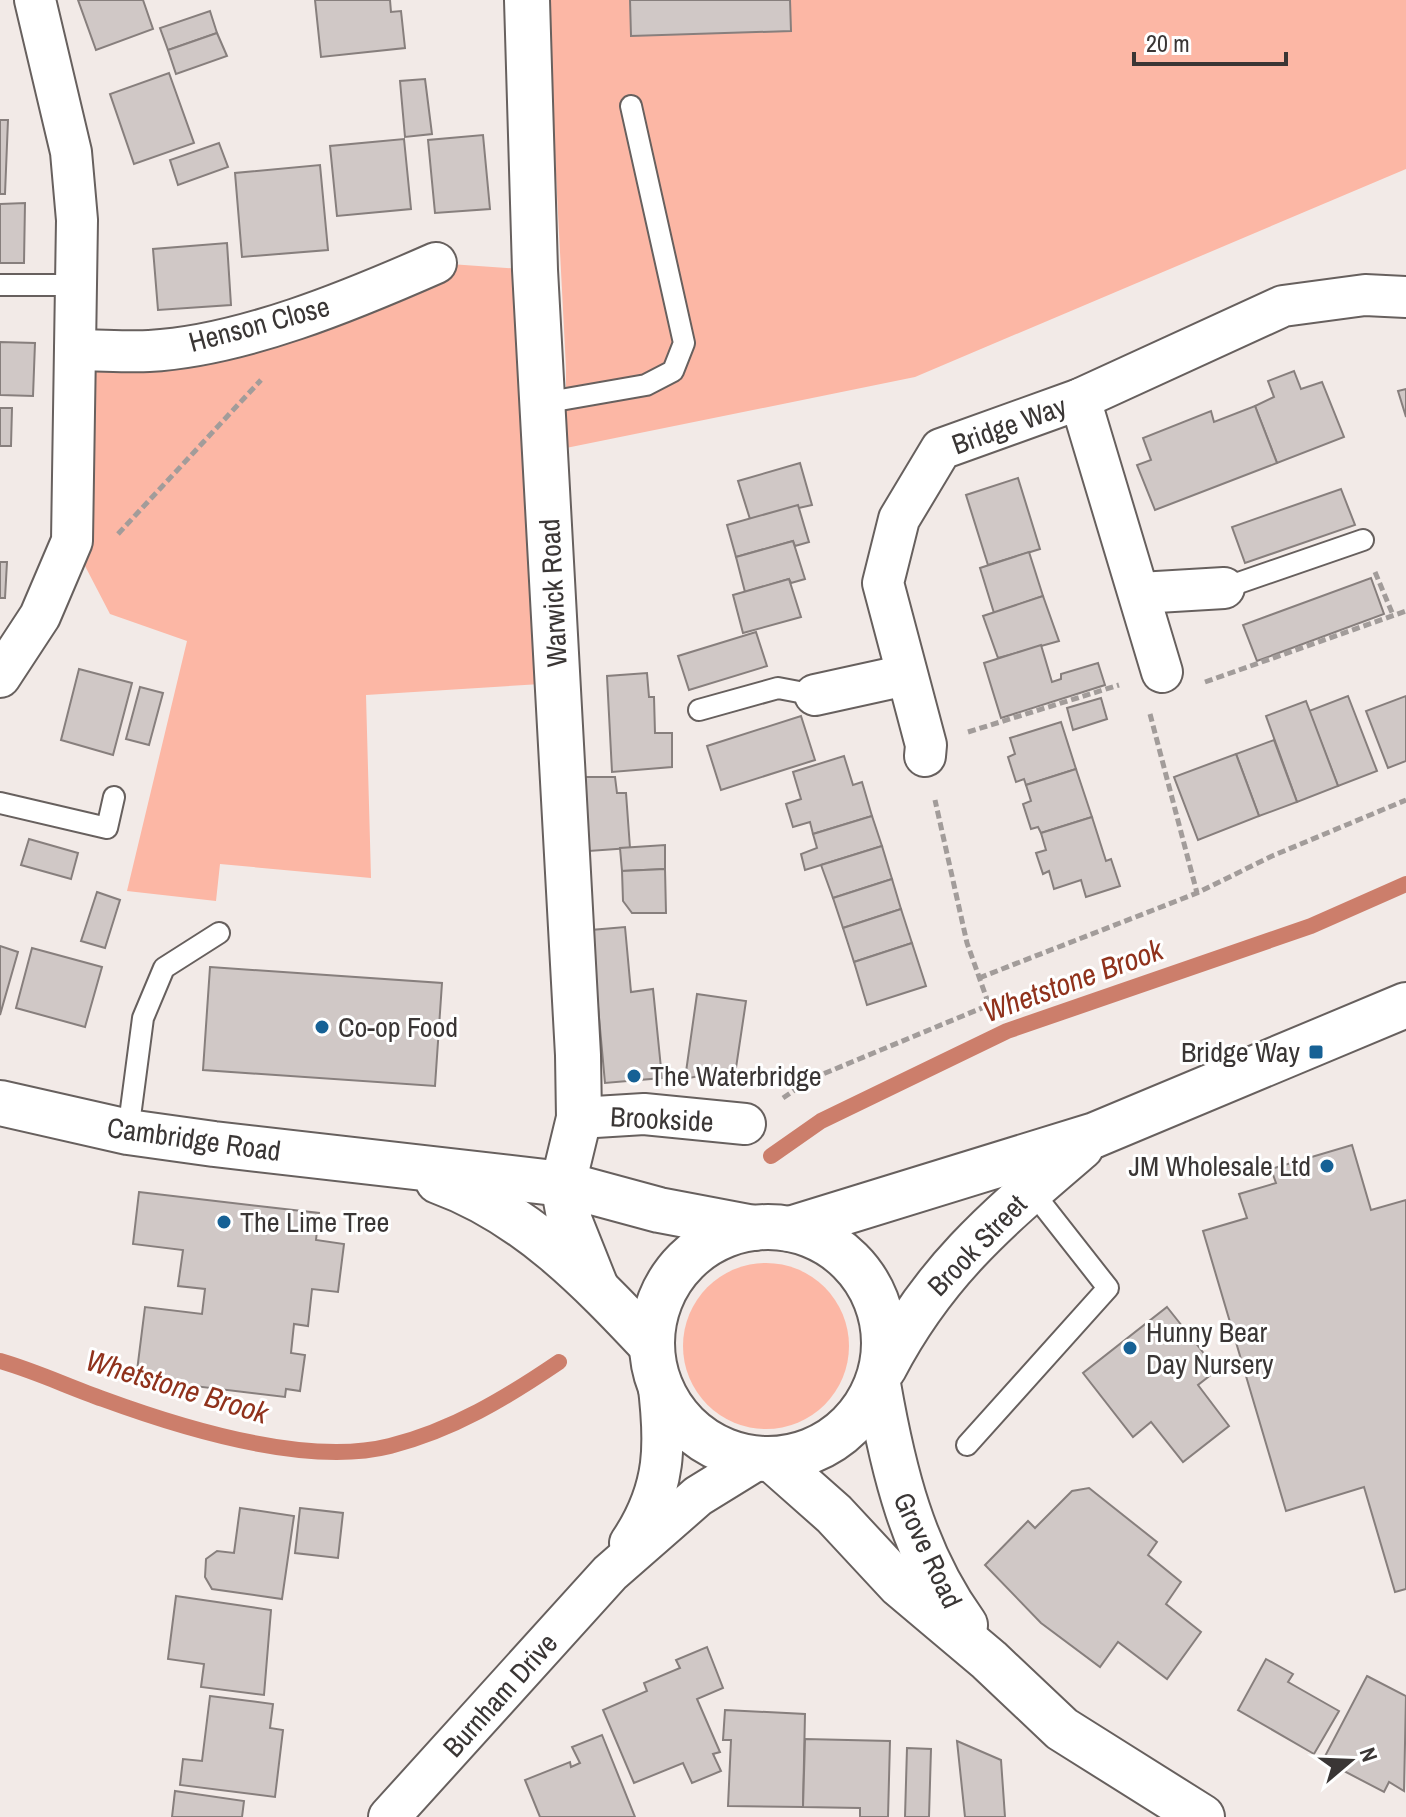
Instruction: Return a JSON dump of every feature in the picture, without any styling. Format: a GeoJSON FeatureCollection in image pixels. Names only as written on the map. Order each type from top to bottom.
{"type":"FeatureCollection","features":[{"type":"Feature","properties":{"kind":"street"},"geometry":{"type":"LineString","coordinates":[[0,677],[40,616],[72,541],[77,220],[71,152],[35,0]]}},
{"type":"Feature","properties":{"kind":"street","name":"Warwick Road"},"geometry":{"type":"LineString","coordinates":[[527,0],[535,270],[579,1118],[563,1184]]}},
{"type":"Feature","properties":{"kind":"street","name":"Henson Close"},"geometry":{"type":"LineString","coordinates":[[75,350],[151,351],[246,334],[368,293],[436,263]]}},
{"type":"Feature","properties":{"kind":"street","name":"Bridge Way"},"geometry":{"type":"LineString","coordinates":[[926,750],[883,583],[899,519],[941,449],[1080,399],[1283,306],[1365,295],[1406,297]]}},
{"type":"Feature","properties":{"kind":"street","name":"Bridge Way"},"geometry":{"type":"LineString","coordinates":[[1080,399],[1140,593],[1176,680]]}},
{"type":"Feature","properties":{"kind":"street"},"geometry":{"type":"LineString","coordinates":[[1140,593],[1224,588]]}},
{"type":"Feature","properties":{"kind":"street"},"geometry":{"type":"LineString","coordinates":[[815,695],[906,675]]}},
{"type":"Feature","properties":{"kind":"street","name":"Brook Street"},"geometry":{"type":"LineString","coordinates":[[772,1228],[1095,1135],[1406,1005]]}},
{"type":"Feature","properties":{"kind":"street","name":"Cambridge Road"},"geometry":{"type":"LineString","coordinates":[[0,1103],[128,1132],[563,1184],[659,1210],[772,1228]]}},
{"type":"Feature","properties":{"kind":"street","name":"Brookside"},"geometry":{"type":"LineString","coordinates":[[579,1118],[644,1114],[745,1124]]}},
{"type":"Feature","properties":{"kind":"street","name":"Brook Street"},"geometry":{"type":"LineString","coordinates":[[879,1379],[903,1330],[954,1262],[990,1224],[1095,1135]]}},
{"type":"Feature","properties":{"kind":"street","name":"Cambridge Road"},"geometry":{"type":"LineString","coordinates":[[391,1163],[466,1191],[548,1243],[596,1287],[655,1363]]}},
{"type":"Feature","properties":{"kind":"street"},"geometry":{"type":"LineString","coordinates":[[563,1184],[570,1222],[596,1287]]}},
{"type":"Feature","properties":{"kind":"street"},"geometry":{"type":"LineString","coordinates":[[772,1228],[826,1242],[856,1266],[875,1298],[885,1335],[879,1379],[861,1414],[836,1438],[806,1453],[765,1460],[725,1451],[696,1434],[673,1410],[655,1363],[656,1312],[670,1280],[702,1249],[722,1237],[772,1228]]}},
{"type":"Feature","properties":{"kind":"street","name":"Burnham Drive"},"geometry":{"type":"LineString","coordinates":[[610,1573],[639,1530],[657,1490],[665,1443],[655,1363]]}},
{"type":"Feature","properties":{"kind":"street","name":"Grove Road"},"geometry":{"type":"LineString","coordinates":[[879,1379],[897,1482],[913,1528],[950,1603],[989,1660]]}},
{"type":"Feature","properties":{"kind":"street","name":"Grove Road"},"geometry":{"type":"LineString","coordinates":[[765,1460],[834,1514],[900,1585],[989,1660],[1062,1729],[1202,1817]]}},
{"type":"Feature","properties":{"kind":"street","name":"Burnham Drive"},"geometry":{"type":"LineString","coordinates":[[389,1817],[610,1573],[690,1503],[765,1460]]}},
{"type":"Feature","properties":{"kind":"lane"},"geometry":{"type":"LineString","coordinates":[[543,403],[646,385],[673,371],[684,343],[631,106]]}},
{"type":"Feature","properties":{"kind":"lane"},"geometry":{"type":"LineString","coordinates":[[0,285],[76,285]]}},
{"type":"Feature","properties":{"kind":"lane"},"geometry":{"type":"LineString","coordinates":[[1224,588],[1363,540]]}},
{"type":"Feature","properties":{"kind":"lane"},"geometry":{"type":"LineString","coordinates":[[699,710],[778,688],[815,695]]}},
{"type":"Feature","properties":{"kind":"lane"},"geometry":{"type":"LineString","coordinates":[[0,803],[107,828],[114,797]]}},
{"type":"Feature","properties":{"kind":"lane"},"geometry":{"type":"LineString","coordinates":[[128,1132],[143,1018],[164,968],[219,933]]}},
{"type":"Feature","properties":{"kind":"lane"},"geometry":{"type":"LineString","coordinates":[[967,1445],[1108,1288],[1031,1190]]}},
{"type":"Feature","properties":{"kind":"path"},"geometry":{"type":"LineString","coordinates":[[112,541],[269,373]]}},
{"type":"Feature","properties":{"kind":"path"},"geometry":{"type":"LineString","coordinates":[[1363,540],[1393,615]]}},
{"type":"Feature","properties":{"kind":"path"},"geometry":{"type":"LineString","coordinates":[[745,1124],[811,1079],[989,1005],[967,943],[926,750],[1406,611]]}},
{"type":"Feature","properties":{"kind":"path"},"geometry":{"type":"LineString","coordinates":[[1176,680],[1148,703],[1197,893]]}},
{"type":"Feature","properties":{"kind":"path"},"geometry":{"type":"LineString","coordinates":[[979,978],[1197,893],[1272,856],[1406,800]]}},
{"type":"Feature","properties":{"kind":"shaded area"},"geometry":{"type":"Polygon","coordinates":[[[547,0],[1406,0],[1406,169],[915,377],[566,448],[566,368],[547,0]]]}},
{"type":"Feature","properties":{"kind":"shaded area"},"geometry":{"type":"Polygon","coordinates":[[[436,263],[535,270],[541,684],[366,695],[371,878],[220,864],[216,901],[127,891],[187,641],[110,614],[72,541],[75,350],[151,351],[436,263]]]}},
{"type":"Feature","properties":{"kind":"shaded area"},"geometry":{"type":"Polygon","coordinates":[[[766,1263],[798,1270],[824,1288],[842,1314],[849,1346],[842,1378],[824,1404],[798,1422],[766,1429],[734,1422],[708,1404],[690,1378],[683,1346],[690,1314],[708,1288],[734,1270],[766,1263]]]}},
{"type":"Feature","properties":{"kind":"building"},"geometry":{"type":"Polygon","coordinates":[[[78,0],[143,0],[153,29],[96,50],[78,0]]]}},
{"type":"Feature","properties":{"kind":"building"},"geometry":{"type":"Polygon","coordinates":[[[315,0],[390,0],[391,12],[401,11],[405,48],[321,57],[315,0]]]}},
{"type":"Feature","properties":{"kind":"building"},"geometry":{"type":"Polygon","coordinates":[[[630,0],[790,0],[791,31],[631,36],[630,0]]]}},
{"type":"Feature","properties":{"kind":"building"},"geometry":{"type":"Polygon","coordinates":[[[210,11],[217,33],[168,50],[160,28],[210,11]]]}},
{"type":"Feature","properties":{"kind":"building"},"geometry":{"type":"Polygon","coordinates":[[[217,33],[227,56],[176,74],[168,50],[217,33]]]}},
{"type":"Feature","properties":{"kind":"building"},"geometry":{"type":"Polygon","coordinates":[[[169,73],[194,143],[134,164],[110,94],[169,73]]]}},
{"type":"Feature","properties":{"kind":"building"},"geometry":{"type":"Polygon","coordinates":[[[425,79],[432,134],[405,137],[400,81],[425,79]]]}},
{"type":"Feature","properties":{"kind":"building"},"geometry":{"type":"Polygon","coordinates":[[[0,120],[8,120],[5,194],[0,194],[0,120]]]}},
{"type":"Feature","properties":{"kind":"building"},"geometry":{"type":"Polygon","coordinates":[[[483,135],[490,209],[435,213],[428,140],[483,135]]]}},
{"type":"Feature","properties":{"kind":"building"},"geometry":{"type":"Polygon","coordinates":[[[404,139],[411,209],[337,216],[330,146],[404,139]]]}},
{"type":"Feature","properties":{"kind":"building"},"geometry":{"type":"Polygon","coordinates":[[[219,143],[228,167],[178,185],[170,160],[219,143]]]}},
{"type":"Feature","properties":{"kind":"building"},"geometry":{"type":"Polygon","coordinates":[[[320,165],[328,250],[242,257],[235,173],[320,165]]]}},
{"type":"Feature","properties":{"kind":"building"},"geometry":{"type":"Polygon","coordinates":[[[25,203],[24,263],[0,263],[0,204],[25,203]]]}},
{"type":"Feature","properties":{"kind":"building"},"geometry":{"type":"Polygon","coordinates":[[[227,243],[231,305],[158,310],[153,249],[227,243]]]}},
{"type":"Feature","properties":{"kind":"building"},"geometry":{"type":"Polygon","coordinates":[[[0,342],[35,343],[33,396],[0,395],[0,342]]]}},
{"type":"Feature","properties":{"kind":"building"},"geometry":{"type":"Polygon","coordinates":[[[1294,371],[1301,389],[1322,382],[1344,437],[1277,463],[1255,406],[1274,397],[1268,381],[1294,371]]]}},
{"type":"Feature","properties":{"kind":"building"},"geometry":{"type":"Polygon","coordinates":[[[1406,389],[1406,417],[1398,391],[1406,389]]]}},
{"type":"Feature","properties":{"kind":"building"},"geometry":{"type":"Polygon","coordinates":[[[1255,406],[1277,463],[1155,510],[1137,465],[1151,460],[1143,438],[1211,411],[1214,422],[1255,406]]]}},
{"type":"Feature","properties":{"kind":"building"},"geometry":{"type":"Polygon","coordinates":[[[0,408],[12,408],[11,446],[0,446],[0,408]]]}},
{"type":"Feature","properties":{"kind":"building"},"geometry":{"type":"Polygon","coordinates":[[[800,463],[812,505],[750,519],[738,481],[800,463]]]}},
{"type":"Feature","properties":{"kind":"building"},"geometry":{"type":"Polygon","coordinates":[[[1018,478],[1040,549],[988,565],[966,495],[1018,478]]]}},
{"type":"Feature","properties":{"kind":"building"},"geometry":{"type":"Polygon","coordinates":[[[1341,489],[1355,525],[1245,563],[1232,527],[1341,489]]]}},
{"type":"Feature","properties":{"kind":"building"},"geometry":{"type":"Polygon","coordinates":[[[798,505],[809,542],[795,546],[793,541],[736,557],[727,525],[798,505]]]}},
{"type":"Feature","properties":{"kind":"building"},"geometry":{"type":"Polygon","coordinates":[[[793,541],[805,579],[791,583],[789,579],[745,592],[736,557],[793,541]]]}},
{"type":"Feature","properties":{"kind":"building"},"geometry":{"type":"Polygon","coordinates":[[[1029,552],[1043,596],[994,613],[980,568],[1029,552]]]}},
{"type":"Feature","properties":{"kind":"building"},"geometry":{"type":"Polygon","coordinates":[[[0,562],[7,562],[5,598],[0,598],[0,562]]]}},
{"type":"Feature","properties":{"kind":"building"},"geometry":{"type":"Polygon","coordinates":[[[1371,578],[1384,614],[1257,661],[1243,625],[1371,578]]]}},
{"type":"Feature","properties":{"kind":"building"},"geometry":{"type":"Polygon","coordinates":[[[789,579],[801,617],[743,633],[733,595],[789,579]]]}},
{"type":"Feature","properties":{"kind":"building"},"geometry":{"type":"Polygon","coordinates":[[[1043,596],[1059,641],[998,658],[983,616],[1043,596]]]}},
{"type":"Feature","properties":{"kind":"building"},"geometry":{"type":"Polygon","coordinates":[[[756,632],[767,666],[689,690],[678,656],[756,632]]]}},
{"type":"Feature","properties":{"kind":"building"},"geometry":{"type":"Polygon","coordinates":[[[1041,645],[1052,682],[1061,679],[1061,674],[1098,663],[1105,685],[1001,718],[984,663],[1041,645]]]}},
{"type":"Feature","properties":{"kind":"building"},"geometry":{"type":"Polygon","coordinates":[[[79,669],[132,683],[113,755],[61,740],[79,669]]]}},
{"type":"Feature","properties":{"kind":"building"},"geometry":{"type":"Polygon","coordinates":[[[647,673],[649,697],[654,697],[655,733],[672,733],[672,767],[612,772],[607,676],[647,673]]]}},
{"type":"Feature","properties":{"kind":"building"},"geometry":{"type":"Polygon","coordinates":[[[140,687],[163,693],[149,745],[126,739],[140,687]]]}},
{"type":"Feature","properties":{"kind":"building"},"geometry":{"type":"Polygon","coordinates":[[[1348,696],[1377,771],[1338,786],[1309,711],[1348,696]]]}},
{"type":"Feature","properties":{"kind":"building"},"geometry":{"type":"Polygon","coordinates":[[[1406,696],[1406,761],[1388,768],[1366,711],[1406,696]]]}},
{"type":"Feature","properties":{"kind":"building"},"geometry":{"type":"Polygon","coordinates":[[[1101,698],[1107,719],[1073,730],[1067,708],[1101,698]]]}},
{"type":"Feature","properties":{"kind":"building"},"geometry":{"type":"Polygon","coordinates":[[[1306,701],[1338,786],[1297,802],[1266,716],[1306,701]]]}},
{"type":"Feature","properties":{"kind":"building"},"geometry":{"type":"Polygon","coordinates":[[[801,716],[815,760],[721,790],[707,746],[801,716]]]}},
{"type":"Feature","properties":{"kind":"building"},"geometry":{"type":"Polygon","coordinates":[[[1061,722],[1076,769],[1026,785],[1024,779],[1016,782],[1008,757],[1015,754],[1010,738],[1061,722]]]}},
{"type":"Feature","properties":{"kind":"building"},"geometry":{"type":"Polygon","coordinates":[[[1274,740],[1297,802],[1259,816],[1236,754],[1274,740]]]}},
{"type":"Feature","properties":{"kind":"building"},"geometry":{"type":"Polygon","coordinates":[[[1236,754],[1259,816],[1198,840],[1174,777],[1236,754]]]}},
{"type":"Feature","properties":{"kind":"building"},"geometry":{"type":"Polygon","coordinates":[[[844,756],[853,785],[862,782],[872,816],[813,834],[810,822],[793,827],[786,804],[801,799],[793,772],[844,756]]]}},
{"type":"Feature","properties":{"kind":"building"},"geometry":{"type":"Polygon","coordinates":[[[1076,769],[1092,817],[1041,833],[1038,827],[1031,829],[1023,804],[1031,801],[1026,785],[1076,769]]]}},
{"type":"Feature","properties":{"kind":"building"},"geometry":{"type":"Polygon","coordinates":[[[584,777],[615,777],[617,793],[626,793],[630,848],[589,851],[584,777]]]}},
{"type":"Feature","properties":{"kind":"building"},"geometry":{"type":"Polygon","coordinates":[[[872,816],[882,846],[805,870],[801,854],[817,848],[813,834],[872,816]]]}},
{"type":"Feature","properties":{"kind":"building"},"geometry":{"type":"Polygon","coordinates":[[[1092,817],[1106,861],[1111,859],[1120,886],[1086,897],[1081,880],[1054,889],[1049,871],[1043,874],[1036,853],[1046,850],[1041,833],[1092,817]]]}},
{"type":"Feature","properties":{"kind":"building"},"geometry":{"type":"Polygon","coordinates":[[[29,839],[78,853],[71,879],[21,865],[29,839]]]}},
{"type":"Feature","properties":{"kind":"building"},"geometry":{"type":"Polygon","coordinates":[[[665,845],[665,869],[622,871],[620,848],[665,845]]]}},
{"type":"Feature","properties":{"kind":"building"},"geometry":{"type":"Polygon","coordinates":[[[882,846],[892,879],[833,898],[821,865],[882,846]]]}},
{"type":"Feature","properties":{"kind":"building"},"geometry":{"type":"Polygon","coordinates":[[[665,869],[666,913],[632,913],[623,901],[622,871],[665,869]]]}},
{"type":"Feature","properties":{"kind":"building"},"geometry":{"type":"Polygon","coordinates":[[[892,879],[901,909],[843,928],[833,898],[892,879]]]}},
{"type":"Feature","properties":{"kind":"building"},"geometry":{"type":"Polygon","coordinates":[[[97,892],[120,900],[105,948],[81,941],[97,892]]]}},
{"type":"Feature","properties":{"kind":"building"},"geometry":{"type":"Polygon","coordinates":[[[901,909],[912,943],[854,962],[843,928],[901,909]]]}},
{"type":"Feature","properties":{"kind":"building"},"geometry":{"type":"Polygon","coordinates":[[[625,927],[631,992],[653,989],[662,1078],[605,1083],[591,930],[625,927]]]}},
{"type":"Feature","properties":{"kind":"building"},"geometry":{"type":"Polygon","coordinates":[[[912,943],[926,986],[867,1005],[854,962],[912,943]]]}},
{"type":"Feature","properties":{"kind":"building"},"geometry":{"type":"Polygon","coordinates":[[[0,946],[18,952],[0,1015],[0,946]]]}},
{"type":"Feature","properties":{"kind":"building"},"geometry":{"type":"Polygon","coordinates":[[[32,948],[102,967],[85,1027],[16,1008],[32,948]]]}},
{"type":"Feature","properties":{"kind":"building","name":"Co-op Food"},"geometry":{"type":"Polygon","coordinates":[[[210,967],[442,983],[435,1086],[203,1070],[210,967]]]}},
{"type":"Feature","properties":{"kind":"building"},"geometry":{"type":"Polygon","coordinates":[[[697,994],[746,1001],[736,1068],[685,1079],[697,994]]]}},
{"type":"Feature","properties":{"kind":"building"},"geometry":{"type":"Polygon","coordinates":[[[1352,1145],[1371,1210],[1406,1200],[1406,1589],[1395,1592],[1364,1487],[1286,1511],[1203,1231],[1247,1218],[1239,1194],[1276,1183],[1271,1169],[1352,1145]]]}},
{"type":"Feature","properties":{"kind":"building"},"geometry":{"type":"Polygon","coordinates":[[[139,1192],[319,1213],[316,1240],[344,1244],[338,1292],[312,1289],[308,1326],[294,1324],[291,1353],[305,1355],[300,1391],[286,1389],[285,1397],[136,1379],[145,1307],[202,1314],[205,1289],[178,1286],[183,1250],[133,1244],[139,1192]]]}},
{"type":"Feature","properties":{"kind":"building"},"geometry":{"type":"Polygon","coordinates":[[[1167,1307],[1217,1370],[1198,1385],[1229,1426],[1183,1462],[1151,1422],[1133,1437],[1083,1373],[1167,1307]]]}},
{"type":"Feature","properties":{"kind":"building"},"geometry":{"type":"Polygon","coordinates":[[[1089,1488],[1157,1542],[1148,1555],[1181,1582],[1166,1604],[1201,1632],[1167,1679],[1118,1642],[1100,1667],[1041,1623],[985,1565],[1028,1521],[1035,1528],[1072,1491],[1089,1488]]]}},
{"type":"Feature","properties":{"kind":"building"},"geometry":{"type":"Polygon","coordinates":[[[240,1508],[294,1516],[282,1599],[212,1589],[205,1577],[206,1559],[217,1551],[234,1553],[240,1508]]]}},
{"type":"Feature","properties":{"kind":"building"},"geometry":{"type":"Polygon","coordinates":[[[300,1508],[343,1513],[338,1558],[295,1553],[300,1508]]]}},
{"type":"Feature","properties":{"kind":"building"},"geometry":{"type":"Polygon","coordinates":[[[176,1596],[271,1610],[264,1695],[201,1687],[204,1664],[168,1659],[176,1596]]]}},
{"type":"Feature","properties":{"kind":"building"},"geometry":{"type":"Polygon","coordinates":[[[707,1647],[723,1688],[697,1699],[720,1752],[713,1754],[721,1771],[692,1783],[683,1763],[634,1783],[603,1710],[647,1691],[644,1683],[680,1668],[676,1660],[707,1647]]]}},
{"type":"Feature","properties":{"kind":"building"},"geometry":{"type":"Polygon","coordinates":[[[1266,1659],[1293,1674],[1288,1682],[1339,1711],[1314,1754],[1238,1710],[1266,1659]]]}},
{"type":"Feature","properties":{"kind":"building"},"geometry":{"type":"Polygon","coordinates":[[[1367,1676],[1406,1696],[1404,1791],[1389,1782],[1384,1792],[1323,1760],[1367,1676]]]}},
{"type":"Feature","properties":{"kind":"building"},"geometry":{"type":"Polygon","coordinates":[[[210,1696],[273,1704],[270,1728],[283,1730],[275,1797],[180,1785],[183,1759],[202,1761],[210,1696]]]}},
{"type":"Feature","properties":{"kind":"building"},"geometry":{"type":"Polygon","coordinates":[[[725,1710],[805,1714],[803,1807],[728,1806],[731,1740],[723,1740],[725,1710]]]}},
{"type":"Feature","properties":{"kind":"building"},"geometry":{"type":"Polygon","coordinates":[[[602,1735],[635,1817],[540,1817],[525,1780],[570,1762],[571,1767],[580,1763],[572,1747],[602,1735]]]}},
{"type":"Feature","properties":{"kind":"building"},"geometry":{"type":"Polygon","coordinates":[[[805,1739],[890,1741],[888,1817],[860,1817],[860,1808],[803,1807],[805,1739]]]}},
{"type":"Feature","properties":{"kind":"building"},"geometry":{"type":"Polygon","coordinates":[[[957,1741],[1001,1760],[1005,1817],[965,1817],[957,1741]]]}},
{"type":"Feature","properties":{"kind":"building"},"geometry":{"type":"Polygon","coordinates":[[[907,1748],[931,1749],[929,1817],[905,1817],[907,1748]]]}},
{"type":"Feature","properties":{"kind":"building"},"geometry":{"type":"Polygon","coordinates":[[[175,1791],[244,1801],[242,1817],[172,1817],[175,1791]]]}},
{"type":"Feature","properties":{"kind":"waterway","name":"Whetstone Brook"},"geometry":{"type":"LineString","coordinates":[[771,1156],[821,1121],[1007,1031],[1311,926],[1406,884]]}},
{"type":"Feature","properties":{"kind":"waterway","name":"Whetstone Brook"},"geometry":{"type":"LineString","coordinates":[[0,1361],[170,1422],[245,1441],[321,1452],[390,1446],[436,1431],[499,1400],[559,1362]]}},
{"type":"Feature","properties":{"kind":"place","name":"Co-op Food"},"geometry":{"type":"Point","coordinates":[322,1027]}},
{"type":"Feature","properties":{"kind":"place","name":"Bridge Way"},"geometry":{"type":"Point","coordinates":[1316,1052]}},
{"type":"Feature","properties":{"kind":"place","name":"The Waterbridge"},"geometry":{"type":"Point","coordinates":[634,1076]}},
{"type":"Feature","properties":{"kind":"place","name":"JM Wholesale Ltd"},"geometry":{"type":"Point","coordinates":[1327,1166]}},
{"type":"Feature","properties":{"kind":"place","name":"The Lime Tree"},"geometry":{"type":"Point","coordinates":[224,1222]}},
{"type":"Feature","properties":{"kind":"place","name":"Hunny Bear Day Nursery"},"geometry":{"type":"Point","coordinates":[1130,1348]}}]}
